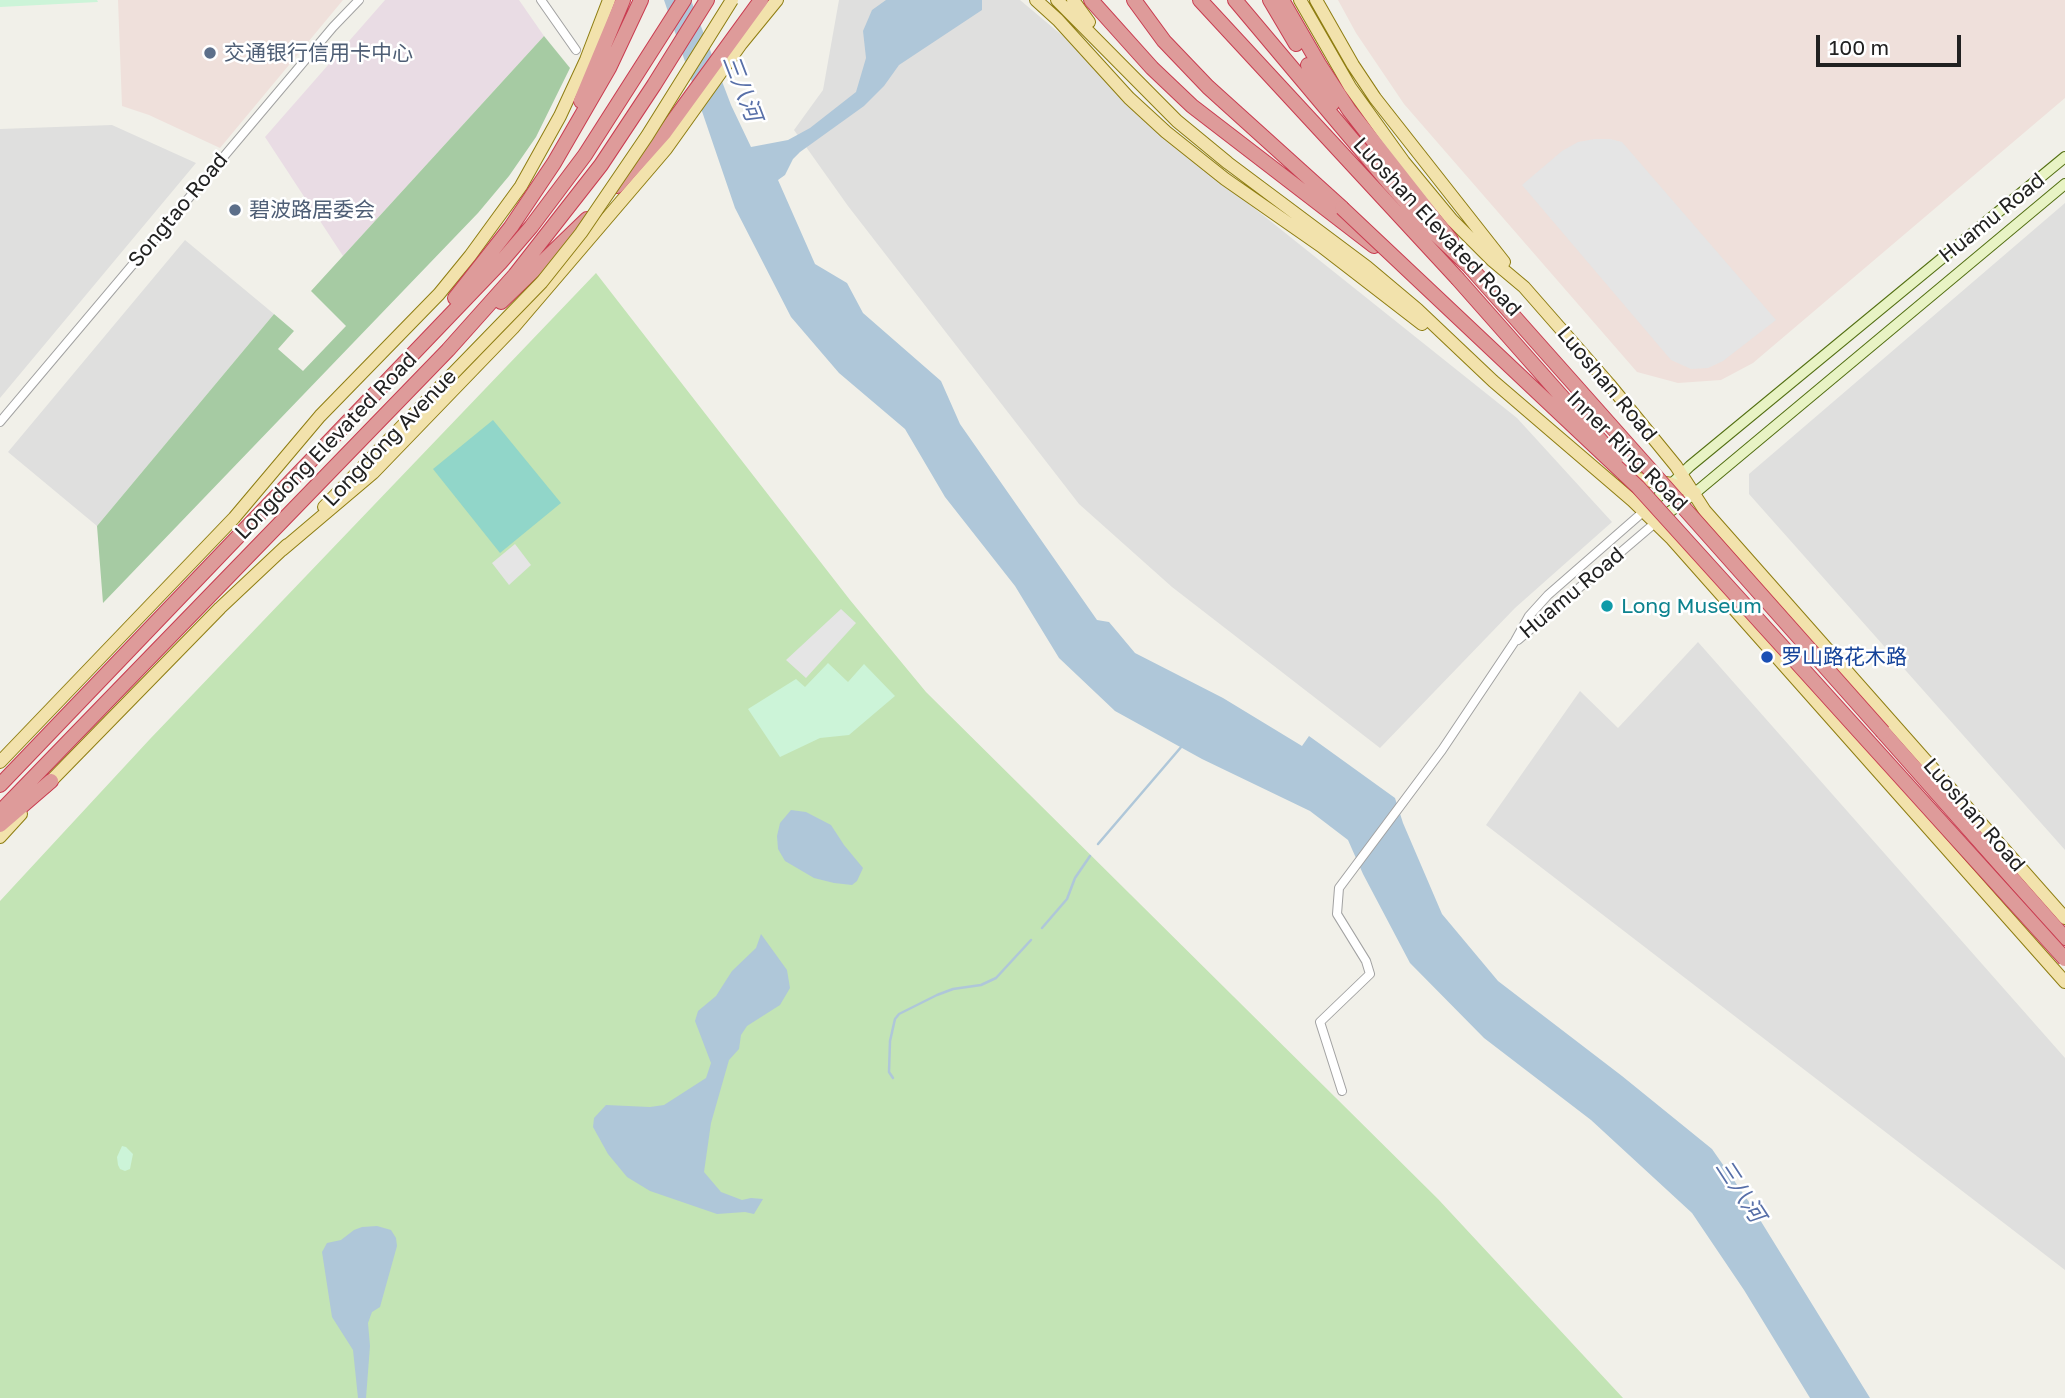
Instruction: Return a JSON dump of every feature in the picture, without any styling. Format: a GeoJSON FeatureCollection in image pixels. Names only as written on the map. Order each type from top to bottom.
{"type":"FeatureCollection","features":[{"type":"Feature","properties":{"kind":"highway"},"geometry":{"type":"LineString","coordinates":[[554,163],[623,0]]}},
{"type":"Feature","properties":{"kind":"highway"},"geometry":{"type":"LineString","coordinates":[[368,402],[482,265],[554,163],[603,79],[640,0]]}},
{"type":"Feature","properties":{"kind":"highway","name":"Longdong Elevated Road"},"geometry":{"type":"LineString","coordinates":[[0,785],[492,272],[531,227],[585,155],[684,0]]}},
{"type":"Feature","properties":{"kind":"highway","name":"Longdong Elevated Road"},"geometry":{"type":"LineString","coordinates":[[0,811],[448,350],[515,275],[573,202],[654,85],[707,0]]}},
{"type":"Feature","properties":{"kind":"highway"},"geometry":{"type":"LineString","coordinates":[[1091,0],[1152,68],[1192,106],[1436,296]]}},
{"type":"Feature","properties":{"kind":"highway","name":"Inner Ring Road"},"geometry":{"type":"LineString","coordinates":[[1133,0],[1164,41],[1208,87],[1352,216],[1638,487],[2065,959]]}},
{"type":"Feature","properties":{"kind":"highway","name":"Luoshan Elevated Road"},"geometry":{"type":"LineString","coordinates":[[1200,0],[1457,278],[1604,442],[1638,487]]}},
{"type":"Feature","properties":{"kind":"highway","name":"Luoshan Elevated Road"},"geometry":{"type":"LineString","coordinates":[[1235,0],[1430,230],[1470,267]]}},
{"type":"Feature","properties":{"kind":"highway"},"geometry":{"type":"LineString","coordinates":[[1270,0],[1352,139]]}},
{"type":"Feature","properties":{"kind":"highway","name":"Inner Ring Road"},"geometry":{"type":"LineString","coordinates":[[1282,0],[1318,64],[1349,110],[1470,267],[2065,938]]}},
{"type":"Feature","properties":{"kind":"highway"},"geometry":{"type":"LineString","coordinates":[[448,350],[581,225],[665,132],[759,9]]}},
{"type":"Feature","properties":{"kind":"highway"},"geometry":{"type":"LineString","coordinates":[[0,779],[26,758]]}},
{"type":"Feature","properties":{"kind":"highway"},"geometry":{"type":"LineString","coordinates":[[0,825],[51,781]]}},
{"type":"Feature","properties":{"kind":"main road","name":"Longdong Avenue"},"geometry":{"type":"LineString","coordinates":[[0,837],[51,781],[220,608],[282,550],[542,282],[581,233],[647,136],[732,0]]}},
{"type":"Feature","properties":{"kind":"main road"},"geometry":{"type":"LineString","coordinates":[[282,550],[373,473],[513,328],[685,124],[759,9],[777,0]]}},
{"type":"Feature","properties":{"kind":"main road"},"geometry":{"type":"LineString","coordinates":[[1036,0],[1058,19],[1129,98],[1166,132],[1225,179],[1321,246],[1460,350]]}},
{"type":"Feature","properties":{"kind":"main road"},"geometry":{"type":"LineString","coordinates":[[1057,0],[1158,103],[1199,140],[1367,267],[1655,523]]}},
{"type":"Feature","properties":{"kind":"main road"},"geometry":{"type":"LineString","coordinates":[[1073,0],[1131,75]]}},
{"type":"Feature","properties":{"kind":"main road","name":"Luoshan Road"},"geometry":{"type":"LineString","coordinates":[[1300,0],[1350,87],[1404,162],[1452,220],[1524,287],[1609,384],[1677,479],[1695,493],[1714,522],[2065,918]]}},
{"type":"Feature","properties":{"kind":"main road"},"geometry":{"type":"LineString","coordinates":[[1316,0],[1353,65],[1395,126],[1524,287]]}},
{"type":"Feature","properties":{"kind":"main road"},"geometry":{"type":"LineString","coordinates":[[0,762],[234,518],[327,409],[439,294],[470,256],[521,186],[540,152],[586,60],[608,2]]}},
{"type":"Feature","properties":{"kind":"main road","name":"Huamu Road"},"geometry":{"type":"LineString","coordinates":[[1643,512],[1677,479],[2065,158]]}},
{"type":"Feature","properties":{"kind":"main road","name":"Huamu Road"},"geometry":{"type":"LineString","coordinates":[[1655,523],[1695,493],[2065,184]]}},
{"type":"Feature","properties":{"kind":"main road"},"geometry":{"type":"LineString","coordinates":[[1604,475],[1677,479]]}},
{"type":"Feature","properties":{"kind":"main road","name":"Luoshan Road"},"geometry":{"type":"LineString","coordinates":[[1655,523],[2065,982]]}},
{"type":"Feature","properties":{"kind":"street","name":"Songtao Road"},"geometry":{"type":"LineString","coordinates":[[0,422],[333,27],[359,0]]}},
{"type":"Feature","properties":{"kind":"street"},"geometry":{"type":"LineString","coordinates":[[541,0],[576,50]]}},
{"type":"Feature","properties":{"kind":"street","name":"Huamu Road"},"geometry":{"type":"LineString","coordinates":[[1515,642],[1529,616],[1548,595],[1643,512]]}},
{"type":"Feature","properties":{"kind":"street","name":"Huamu Road"},"geometry":{"type":"LineString","coordinates":[[1515,642],[1655,523]]}},
{"type":"Feature","properties":{"kind":"street"},"geometry":{"type":"LineString","coordinates":[[1342,1091],[1320,1021],[1370,974],[1366,961],[1337,914],[1339,888],[1409,795],[1515,642]]}},
{"type":"Feature","properties":{"kind":"shaded area","name":"交通银行信用卡中心"},"geometry":{"type":"Polygon","coordinates":[[[118,0],[343,0],[220,148],[149,115],[122,106],[118,0]]]}},
{"type":"Feature","properties":{"kind":"shaded area"},"geometry":{"type":"Polygon","coordinates":[[[385,0],[519,0],[544,36],[343,256],[265,137],[385,0]]]}},
{"type":"Feature","properties":{"kind":"shaded area"},"geometry":{"type":"Polygon","coordinates":[[[839,0],[1020,0],[1064,37],[1140,117],[1517,418],[1612,522],[1515,608],[1380,748],[1172,587],[1079,504],[848,206],[794,130],[823,90],[839,0]]]}},
{"type":"Feature","properties":{"kind":"shaded area"},"geometry":{"type":"Polygon","coordinates":[[[1338,0],[2065,0],[2065,98],[1753,363],[1721,380],[1678,383],[1637,372],[1404,104],[1356,33],[1338,0]]]}},
{"type":"Feature","properties":{"kind":"shaded area"},"geometry":{"type":"Polygon","coordinates":[[[112,125],[196,163],[0,398],[0,129],[112,125]]]}},
{"type":"Feature","properties":{"kind":"shaded area"},"geometry":{"type":"Polygon","coordinates":[[[1595,139],[1622,142],[1776,320],[1723,361],[1708,368],[1691,369],[1671,360],[1522,185],[1562,151],[1578,142],[1595,139]]]}},
{"type":"Feature","properties":{"kind":"shaded area"},"geometry":{"type":"Polygon","coordinates":[[[2065,203],[2065,850],[1749,494],[1749,474],[2065,203]]]}},
{"type":"Feature","properties":{"kind":"shaded area"},"geometry":{"type":"Polygon","coordinates":[[[185,240],[274,314],[97,526],[8,452],[185,240]]]}},
{"type":"Feature","properties":{"kind":"shaded area"},"geometry":{"type":"Polygon","coordinates":[[[493,420],[561,503],[500,553],[433,469],[493,420]]]}},
{"type":"Feature","properties":{"kind":"shaded area"},"geometry":{"type":"Polygon","coordinates":[[[515,544],[531,565],[509,585],[492,563],[515,544]]]}},
{"type":"Feature","properties":{"kind":"shaded area"},"geometry":{"type":"Polygon","coordinates":[[[841,609],[856,623],[806,678],[786,660],[841,609]]]}},
{"type":"Feature","properties":{"kind":"shaded area"},"geometry":{"type":"Polygon","coordinates":[[[1698,642],[2065,1058],[2065,1270],[1486,825],[1580,691],[1618,728],[1698,642]]]}},
{"type":"Feature","properties":{"kind":"green space"},"geometry":{"type":"Polygon","coordinates":[[[0,0],[97,0],[98,2],[0,7],[0,0]]]}},
{"type":"Feature","properties":{"kind":"green space"},"geometry":{"type":"Polygon","coordinates":[[[544,36],[570,68],[536,137],[509,176],[478,213],[103,603],[97,526],[274,314],[294,331],[278,349],[303,371],[346,326],[311,291],[544,36]]]}},
{"type":"Feature","properties":{"kind":"green space"},"geometry":{"type":"Polygon","coordinates":[[[596,273],[850,600],[926,692],[1438,1199],[1623,1398],[0,1398],[0,901],[150,739],[596,273]]]}},
{"type":"Feature","properties":{"kind":"green space"},"geometry":{"type":"Polygon","coordinates":[[[828,663],[848,682],[864,664],[895,696],[849,735],[820,738],[780,757],[748,709],[796,679],[805,687],[828,663]]]}},
{"type":"Feature","properties":{"kind":"green space"},"geometry":{"type":"Polygon","coordinates":[[[122,1146],[133,1154],[130,1169],[125,1171],[120,1169],[117,1157],[122,1146]]]}},
{"type":"Feature","properties":{"kind":"water","name":"三八河"},"geometry":{"type":"Polygon","coordinates":[[[664,0],[691,0],[731,105],[751,147],[788,140],[810,128],[856,92],[866,58],[863,31],[872,10],[886,0],[982,0],[982,10],[899,65],[884,86],[864,106],[800,152],[785,175],[778,180],[815,264],[847,283],[863,313],[941,381],[960,424],[1097,620],[1109,622],[1135,653],[1223,698],[1302,746],[1309,736],[1395,798],[1442,914],[1498,981],[1712,1149],[1749,1202],[1870,1398],[1810,1398],[1744,1290],[1692,1213],[1591,1120],[1484,1038],[1410,963],[1348,840],[1310,811],[1202,759],[1115,711],[1059,658],[1015,586],[945,497],[905,429],[839,373],[791,317],[735,208],[664,0]]]}},
{"type":"Feature","properties":{"kind":"water"},"geometry":{"type":"Polygon","coordinates":[[[791,810],[806,812],[831,825],[863,868],[857,881],[852,885],[814,878],[785,861],[778,849],[777,836],[780,823],[791,810]]]}},
{"type":"Feature","properties":{"kind":"water"},"geometry":{"type":"Polygon","coordinates":[[[761,934],[787,970],[790,988],[780,1005],[747,1026],[741,1035],[739,1049],[729,1060],[711,1123],[704,1172],[721,1192],[742,1200],[763,1199],[754,1214],[717,1214],[650,1191],[627,1177],[608,1154],[593,1127],[594,1118],[606,1105],[664,1105],[706,1078],[711,1063],[695,1021],[698,1011],[716,996],[732,971],[756,948],[761,934]]]}},
{"type":"Feature","properties":{"kind":"water"},"geometry":{"type":"Polygon","coordinates":[[[377,1226],[391,1230],[397,1246],[380,1307],[372,1312],[368,1323],[370,1346],[366,1398],[358,1398],[353,1350],[332,1317],[322,1252],[327,1243],[341,1240],[354,1230],[377,1226]]]}},
{"type":"Feature","properties":{"kind":"waterway"},"geometry":{"type":"LineString","coordinates":[[1098,844],[1182,746]]}},
{"type":"Feature","properties":{"kind":"waterway"},"geometry":{"type":"LineString","coordinates":[[1042,928],[1067,899],[1075,878],[1090,856]]}},
{"type":"Feature","properties":{"kind":"waterway"},"geometry":{"type":"LineString","coordinates":[[893,1078],[889,1072],[890,1041],[895,1019],[899,1014],[953,989],[981,985],[996,978],[1031,940]]}},
{"type":"Feature","properties":{"kind":"place","name":"交通银行信用卡中心"},"geometry":{"type":"Point","coordinates":[210,53]}},
{"type":"Feature","properties":{"kind":"place","name":"碧波路居委会"},"geometry":{"type":"Point","coordinates":[235,210]}},
{"type":"Feature","properties":{"kind":"place","name":"Long Museum"},"geometry":{"type":"Point","coordinates":[1607,606]}},
{"type":"Feature","properties":{"kind":"place","name":"罗山路花木路"},"geometry":{"type":"Point","coordinates":[1767,657]}}]}
